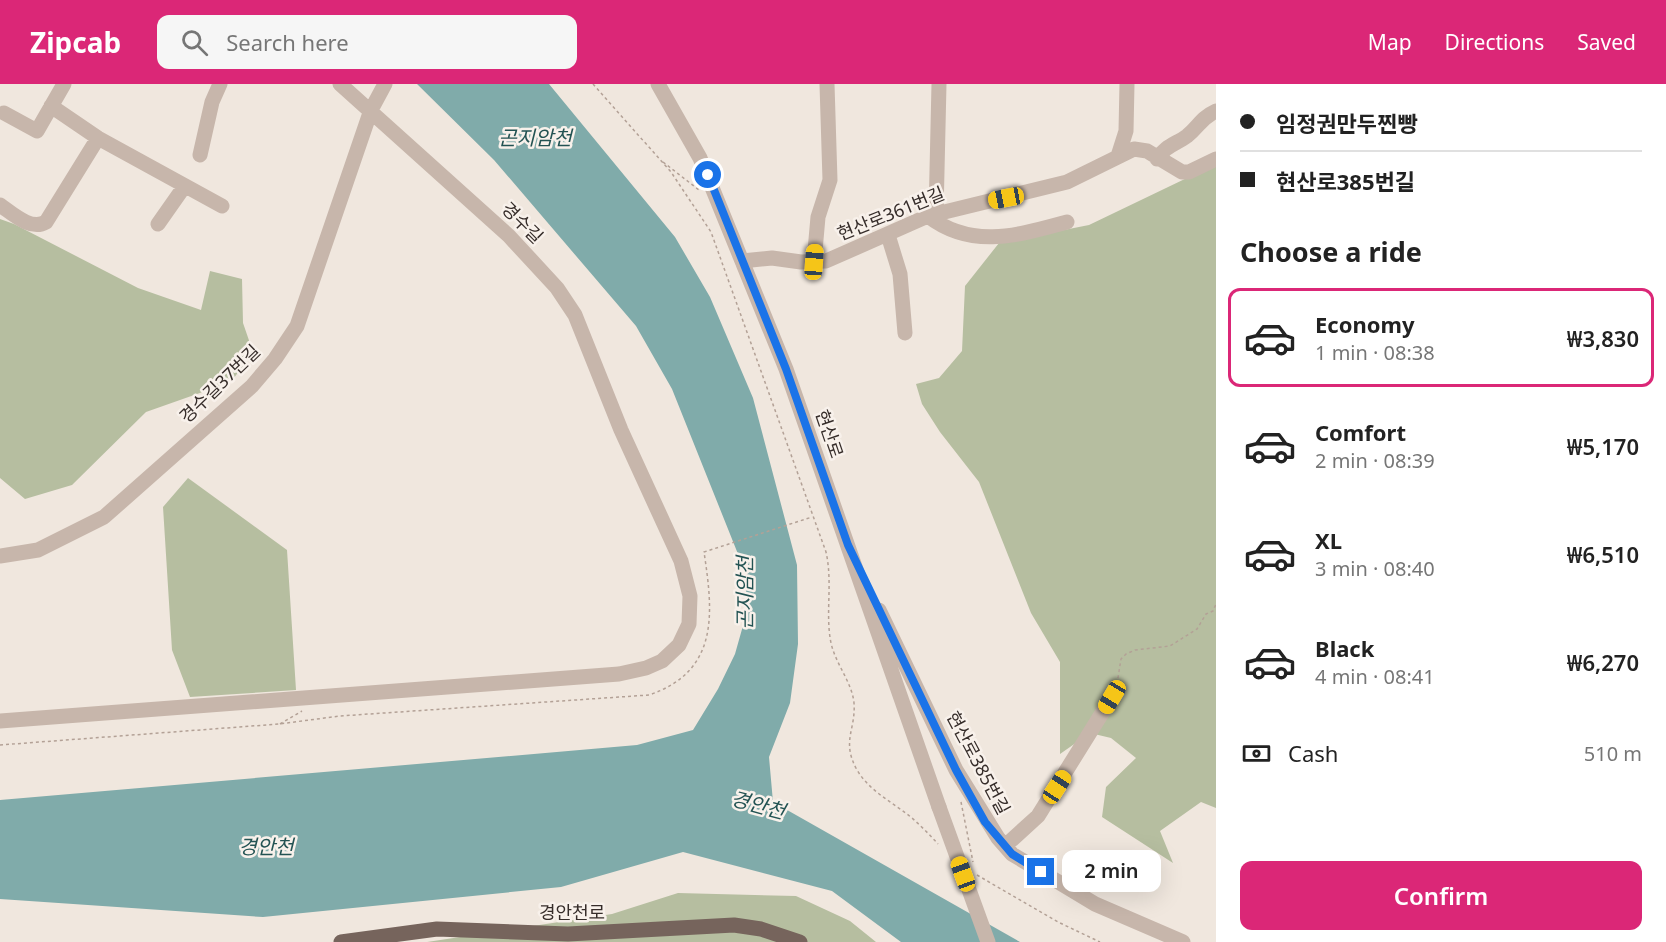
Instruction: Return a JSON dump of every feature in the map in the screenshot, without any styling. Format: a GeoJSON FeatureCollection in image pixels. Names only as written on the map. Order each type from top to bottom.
{"type":"FeatureCollection","features":[{"type":"Feature","properties":{"kind":"main road","name":"경안천로"},"geometry":{"type":"LineString","coordinates":[[341,942],[437,929],[568,933],[734,925],[761,928],[800,942]]}},
{"type":"Feature","properties":{"kind":"street"},"geometry":{"type":"LineString","coordinates":[[4,113],[38,131],[64,84]]}},
{"type":"Feature","properties":{"kind":"street"},"geometry":{"type":"LineString","coordinates":[[200,155],[212,102],[220,84]]}},
{"type":"Feature","properties":{"kind":"street","name":"경수길"},"geometry":{"type":"LineString","coordinates":[[0,721],[620,674],[646,668],[662,661],[679,645],[689,624],[690,596],[681,561],[621,430],[579,325],[557,288],[509,236],[340,84]]}},
{"type":"Feature","properties":{"kind":"street","name":"현산로"},"geometry":{"type":"LineString","coordinates":[[658,84],[700,158],[786,369],[988,942]]}},
{"type":"Feature","properties":{"kind":"street"},"geometry":{"type":"LineString","coordinates":[[814,262],[818,217],[830,180],[827,84]]}},
{"type":"Feature","properties":{"kind":"street"},"geometry":{"type":"LineString","coordinates":[[939,84],[932,215],[951,231],[983,237],[1026,233],[1067,222]]}},
{"type":"Feature","properties":{"kind":"street"},"geometry":{"type":"LineString","coordinates":[[1118,156],[1126,131],[1127,84]]}},
{"type":"Feature","properties":{"kind":"street","name":"경수길37번길"},"geometry":{"type":"LineString","coordinates":[[0,556],[38,550],[104,517],[244,393],[275,359],[297,326],[371,110],[383,89]]}},
{"type":"Feature","properties":{"kind":"street"},"geometry":{"type":"LineString","coordinates":[[51,106],[98,138],[222,206]]}},
{"type":"Feature","properties":{"kind":"street"},"geometry":{"type":"LineString","coordinates":[[1156,159],[1162,150],[1186,136],[1204,116],[1216,111]]}},
{"type":"Feature","properties":{"kind":"street"},"geometry":{"type":"LineString","coordinates":[[0,206],[30,225],[40,226],[46,222],[98,138]]}},
{"type":"Feature","properties":{"kind":"street","name":"현산로361번길"},"geometry":{"type":"LineString","coordinates":[[742,261],[771,258],[826,261],[932,215],[1067,182],[1134,149],[1147,151],[1156,159],[1182,172],[1197,169],[1216,159]]}},
{"type":"Feature","properties":{"kind":"street"},"geometry":{"type":"LineString","coordinates":[[158,224],[184,187]]}},
{"type":"Feature","properties":{"kind":"street"},"geometry":{"type":"LineString","coordinates":[[888,235],[900,274],[906,333]]}},
{"type":"Feature","properties":{"kind":"street","name":"현산로385번길"},"geometry":{"type":"LineString","coordinates":[[848,545],[956,770],[985,822],[1005,846],[1012,854],[1095,904],[1183,942]]}},
{"type":"Feature","properties":{"kind":"street"},"geometry":{"type":"LineString","coordinates":[[1005,846],[1038,816],[1112,697]]}},
{"type":"Feature","properties":{"kind":"path"},"geometry":{"type":"LineString","coordinates":[[593,84],[660,159],[711,232],[813,516],[831,574],[831,641],[836,660],[852,691],[854,706],[848,748],[858,771],[870,787],[913,819],[939,845]]}},
{"type":"Feature","properties":{"kind":"path"},"geometry":{"type":"LineString","coordinates":[[660,159],[701,192]]}},
{"type":"Feature","properties":{"kind":"path"},"geometry":{"type":"LineString","coordinates":[[710,550],[813,516]]}},
{"type":"Feature","properties":{"kind":"path"},"geometry":{"type":"LineString","coordinates":[[1112,697],[1121,659],[1126,654],[1170,646],[1197,629],[1206,614],[1214,611],[1216,604]]}},
{"type":"Feature","properties":{"kind":"path"},"geometry":{"type":"LineString","coordinates":[[0,745],[279,724],[340,716],[649,695]]}},
{"type":"Feature","properties":{"kind":"path"},"geometry":{"type":"LineString","coordinates":[[960,798],[974,863]]}},
{"type":"Feature","properties":{"kind":"path"},"geometry":{"type":"LineString","coordinates":[[976,875],[1058,922],[1100,942]]}},
{"type":"Feature","properties":{"kind":"green space"},"geometry":{"type":"Polygon","coordinates":[[[1216,164],[1216,808],[1201,802],[1160,831],[1173,863],[1102,817],[1106,787],[1136,758],[1111,738],[1090,733],[1060,754],[1060,662],[1031,613],[979,482],[940,432],[922,404],[916,384],[939,378],[962,351],[965,286],[999,243],[1089,225],[1216,164]]]}},
{"type":"Feature","properties":{"kind":"green space"},"geometry":{"type":"Polygon","coordinates":[[[0,219],[138,288],[201,310],[210,271],[242,279],[243,323],[253,352],[231,382],[146,412],[72,485],[25,499],[0,478],[0,219]]]}},
{"type":"Feature","properties":{"kind":"green space"},"geometry":{"type":"Polygon","coordinates":[[[188,478],[287,550],[296,690],[190,697],[172,650],[163,507],[188,478]]]}},
{"type":"Feature","properties":{"kind":"green space"},"geometry":{"type":"Polygon","coordinates":[[[678,893],[796,896],[850,921],[876,942],[427,942],[612,914],[678,893]]]}},
{"type":"Feature","properties":{"kind":"water","name":"경안천"},"geometry":{"type":"Polygon","coordinates":[[[417,84],[549,84],[675,237],[710,297],[753,398],[797,565],[798,644],[790,703],[769,757],[773,802],[1020,942],[901,942],[832,891],[683,852],[561,887],[263,917],[0,899],[0,800],[637,745],[693,730],[718,689],[735,654],[746,615],[746,574],[672,389],[636,326],[494,160],[417,84]]]}},
{"type":"Feature","properties":{"kind":"route"},"geometry":{"type":"LineString","coordinates":[[708,175],[786,369],[848,545],[956,770],[985,822],[1012,854],[1041,872]]}},
{"type":"Feature","properties":{"kind":"water label","name":"곤지암천"},"geometry":{"type":"Point","coordinates":[535,138]}},
{"type":"Feature","properties":{"kind":"water label","name":"곤지암천"},"geometry":{"type":"Point","coordinates":[745,593]}}]}
